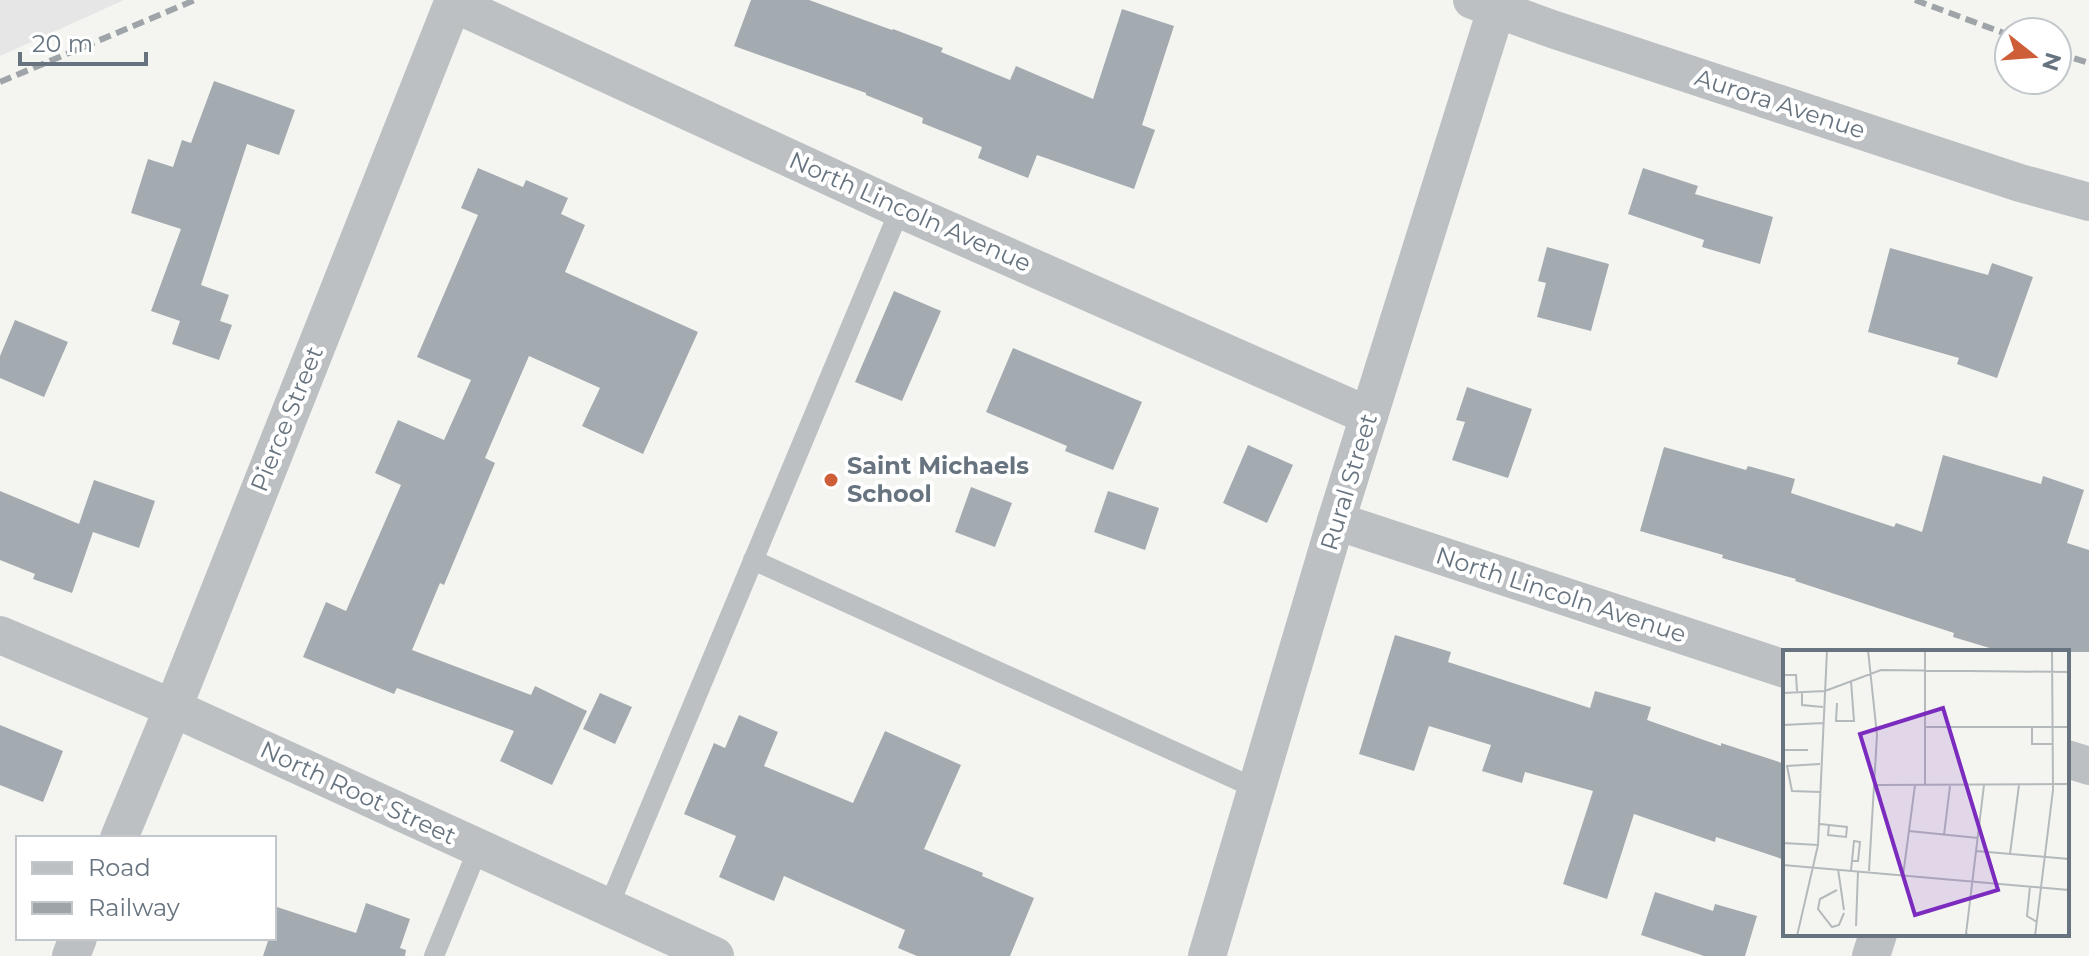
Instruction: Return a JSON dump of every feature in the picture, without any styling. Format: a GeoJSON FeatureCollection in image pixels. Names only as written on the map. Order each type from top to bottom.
{"type":"FeatureCollection","features":[{"type":"Feature","properties":{"kind":"street","name":"North Lincoln Avenue"},"geometry":{"type":"LineString","coordinates":[[453,1],[900,209],[1369,416]]}},
{"type":"Feature","properties":{"kind":"street","name":"Pierce Street"},"geometry":{"type":"LineString","coordinates":[[120,836],[453,1]]}},
{"type":"Feature","properties":{"kind":"street","name":"Aurora Avenue"},"geometry":{"type":"LineString","coordinates":[[1484,5],[2020,183],[2089,202]]}},
{"type":"Feature","properties":{"kind":"street","name":"Rural Street"},"geometry":{"type":"LineString","coordinates":[[1207,956],[1369,416],[1484,5]]}},
{"type":"Feature","properties":{"kind":"street","name":"North Lincoln Avenue"},"geometry":{"type":"LineString","coordinates":[[1336,521],[1783,668]]}},
{"type":"Feature","properties":{"kind":"street","name":"North Root Street"},"geometry":{"type":"LineString","coordinates":[[0,635],[173,708],[715,956]]}},
{"type":"Feature","properties":{"kind":"street"},"geometry":{"type":"LineString","coordinates":[[2069,760],[2089,766]]}},
{"type":"Feature","properties":{"kind":"street"},"geometry":{"type":"LineString","coordinates":[[1871,956],[1877,936]]}},
{"type":"Feature","properties":{"kind":"lane"},"geometry":{"type":"LineString","coordinates":[[608,908],[900,209]]}},
{"type":"Feature","properties":{"kind":"lane"},"geometry":{"type":"LineString","coordinates":[[753,560],[1257,789]]}},
{"type":"Feature","properties":{"kind":"lane"},"geometry":{"type":"LineString","coordinates":[[434,956],[478,849]]}},
{"type":"Feature","properties":{"kind":"shaded area"},"geometry":{"type":"Polygon","coordinates":[[[0,0],[124,0],[0,56],[0,0]]]}},
{"type":"Feature","properties":{"kind":"building"},"geometry":{"type":"Polygon","coordinates":[[[751,0],[809,0],[943,48],[941,52],[1010,80],[1016,66],[1093,99],[1122,9],[1174,26],[1142,125],[1155,130],[1134,189],[1037,155],[1028,178],[978,158],[982,147],[922,123],[923,118],[866,93],[734,46],[751,0]]]}},
{"type":"Feature","properties":{"kind":"building"},"geometry":{"type":"Polygon","coordinates":[[[214,81],[295,110],[279,155],[247,144],[201,285],[229,295],[220,321],[232,325],[219,360],[172,344],[180,321],[151,311],[181,229],[131,213],[148,159],[173,167],[182,140],[191,143],[214,81]]]}},
{"type":"Feature","properties":{"kind":"building"},"geometry":{"type":"Polygon","coordinates":[[[478,168],[523,187],[526,180],[568,198],[561,214],[585,225],[565,272],[698,332],[643,454],[582,426],[600,388],[529,356],[485,458],[495,463],[444,585],[440,583],[412,650],[531,695],[535,686],[587,711],[552,785],[500,761],[514,731],[397,688],[394,694],[303,657],[326,602],[346,611],[401,485],[375,473],[398,420],[444,440],[471,380],[417,357],[478,215],[461,208],[478,168]]]}},
{"type":"Feature","properties":{"kind":"building"},"geometry":{"type":"Polygon","coordinates":[[[1643,168],[1698,186],[1695,194],[1773,217],[1760,264],[1702,247],[1704,240],[1628,214],[1643,168]]]}},
{"type":"Feature","properties":{"kind":"building"},"geometry":{"type":"Polygon","coordinates":[[[1547,247],[1609,264],[1591,331],[1537,317],[1546,283],[1538,281],[1547,247]]]}},
{"type":"Feature","properties":{"kind":"building"},"geometry":{"type":"Polygon","coordinates":[[[1890,248],[1988,275],[1992,263],[2033,277],[1997,378],[1957,364],[1959,358],[1868,332],[1890,248]]]}},
{"type":"Feature","properties":{"kind":"building"},"geometry":{"type":"Polygon","coordinates":[[[894,291],[941,311],[902,401],[855,382],[894,291]]]}},
{"type":"Feature","properties":{"kind":"building"},"geometry":{"type":"Polygon","coordinates":[[[15,320],[68,342],[44,397],[0,378],[0,356],[15,320]]]}},
{"type":"Feature","properties":{"kind":"building"},"geometry":{"type":"Polygon","coordinates":[[[1013,348],[1142,402],[1113,470],[1065,451],[1067,446],[986,412],[1013,348]]]}},
{"type":"Feature","properties":{"kind":"building"},"geometry":{"type":"Polygon","coordinates":[[[1467,387],[1532,409],[1508,478],[1452,460],[1465,422],[1456,420],[1467,387]]]}},
{"type":"Feature","properties":{"kind":"building"},"geometry":{"type":"Polygon","coordinates":[[[1248,445],[1293,465],[1267,523],[1223,503],[1248,445]]]}},
{"type":"Feature","properties":{"kind":"building"},"geometry":{"type":"Polygon","coordinates":[[[1664,447],[1746,470],[1748,466],[1795,479],[1791,493],[1894,527],[1896,523],[1922,532],[1943,455],[2041,484],[2043,476],[2084,490],[2067,543],[2089,550],[2089,652],[1996,650],[1796,579],[1640,531],[1664,447]]]}},
{"type":"Feature","properties":{"kind":"building"},"geometry":{"type":"Polygon","coordinates":[[[94,480],[155,501],[139,548],[93,532],[72,593],[33,579],[35,574],[0,560],[0,491],[79,524],[94,480]]]}},
{"type":"Feature","properties":{"kind":"building"},"geometry":{"type":"Polygon","coordinates":[[[971,487],[1012,503],[995,547],[955,532],[971,487]]]}},
{"type":"Feature","properties":{"kind":"building"},"geometry":{"type":"Polygon","coordinates":[[[1108,491],[1159,508],[1145,550],[1094,532],[1108,491]]]}},
{"type":"Feature","properties":{"kind":"building"},"geometry":{"type":"Polygon","coordinates":[[[1395,635],[1451,652],[1448,662],[1590,708],[1595,691],[1651,707],[1647,720],[1783,763],[1783,859],[1716,837],[1715,842],[1634,814],[1607,899],[1563,884],[1593,791],[1525,772],[1522,783],[1482,771],[1491,745],[1429,726],[1414,771],[1359,754],[1395,635]]]}},
{"type":"Feature","properties":{"kind":"building"},"geometry":{"type":"Polygon","coordinates":[[[600,693],[632,707],[615,744],[583,729],[600,693]]]}},
{"type":"Feature","properties":{"kind":"building"},"geometry":{"type":"Polygon","coordinates":[[[739,715],[778,732],[764,766],[853,803],[885,731],[961,765],[924,849],[1034,898],[1010,956],[917,956],[898,948],[905,930],[784,876],[774,901],[719,877],[736,836],[684,814],[714,743],[725,748],[739,715]]]}},
{"type":"Feature","properties":{"kind":"building"},"geometry":{"type":"Polygon","coordinates":[[[0,725],[63,751],[43,802],[0,785],[0,725]]]}},
{"type":"Feature","properties":{"kind":"building"},"geometry":{"type":"Polygon","coordinates":[[[1655,892],[1713,911],[1715,904],[1757,916],[1745,956],[1704,956],[1641,935],[1655,892]]]}},
{"type":"Feature","properties":{"kind":"building"},"geometry":{"type":"Polygon","coordinates":[[[366,903],[410,919],[400,948],[406,950],[405,956],[263,956],[268,940],[276,940],[276,907],[356,933],[366,903]]]}},
{"type":"Feature","properties":{"kind":"railway"},"geometry":{"type":"LineString","coordinates":[[0,82],[195,0]]}},
{"type":"Feature","properties":{"kind":"railway"},"geometry":{"type":"LineString","coordinates":[[1915,0],[1993,29]]}},
{"type":"Feature","properties":{"kind":"railway"},"geometry":{"type":"LineString","coordinates":[[2073,58],[2089,63]]}},
{"type":"Feature","properties":{"kind":"place","name":"Saint Michaels School"},"geometry":{"type":"Point","coordinates":[831,480]}}]}
